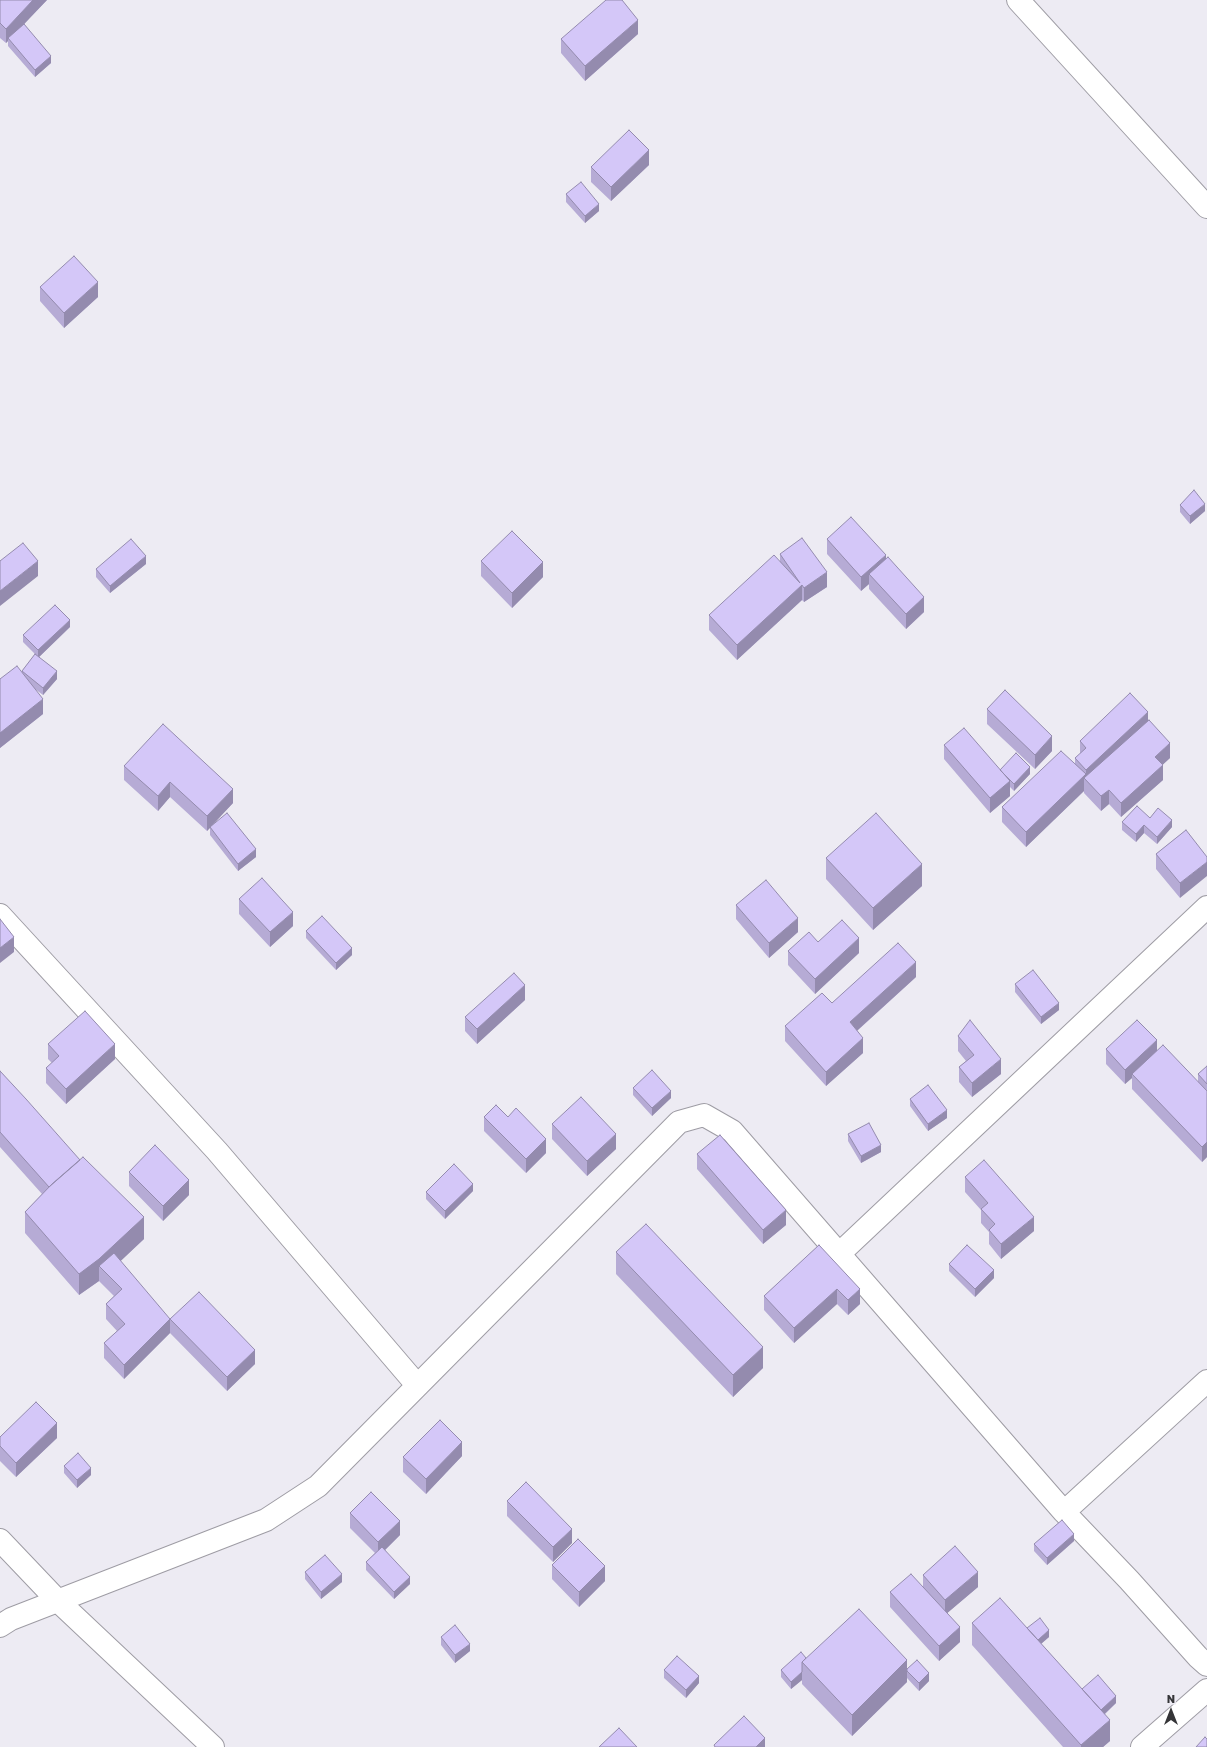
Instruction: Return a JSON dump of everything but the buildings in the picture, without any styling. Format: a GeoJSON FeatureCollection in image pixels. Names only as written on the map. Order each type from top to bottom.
{"type":"FeatureCollection","features":[{"type":"Feature","properties":{"kind":"street"},"geometry":{"type":"LineString","coordinates":[[1018,0],[1207,208]]}},
{"type":"Feature","properties":{"kind":"street"},"geometry":{"type":"LineString","coordinates":[[839,1254],[1207,907]]}},
{"type":"Feature","properties":{"kind":"street"},"geometry":{"type":"LineString","coordinates":[[0,915],[217,1151],[417,1385]]}},
{"type":"Feature","properties":{"kind":"street"},"geometry":{"type":"LineString","coordinates":[[0,1626],[11,1619],[266,1520],[318,1486],[679,1122],[704,1115],[732,1131],[1064,1512],[1129,1580],[1192,1652],[1207,1665]]}},
{"type":"Feature","properties":{"kind":"street"},"geometry":{"type":"LineString","coordinates":[[1064,1512],[1207,1381]]}},
{"type":"Feature","properties":{"kind":"street"},"geometry":{"type":"LineString","coordinates":[[0,1540],[58,1601],[213,1747]]}},
{"type":"Feature","properties":{"kind":"street"},"geometry":{"type":"LineString","coordinates":[[1142,1747],[1207,1690]]}}]}
